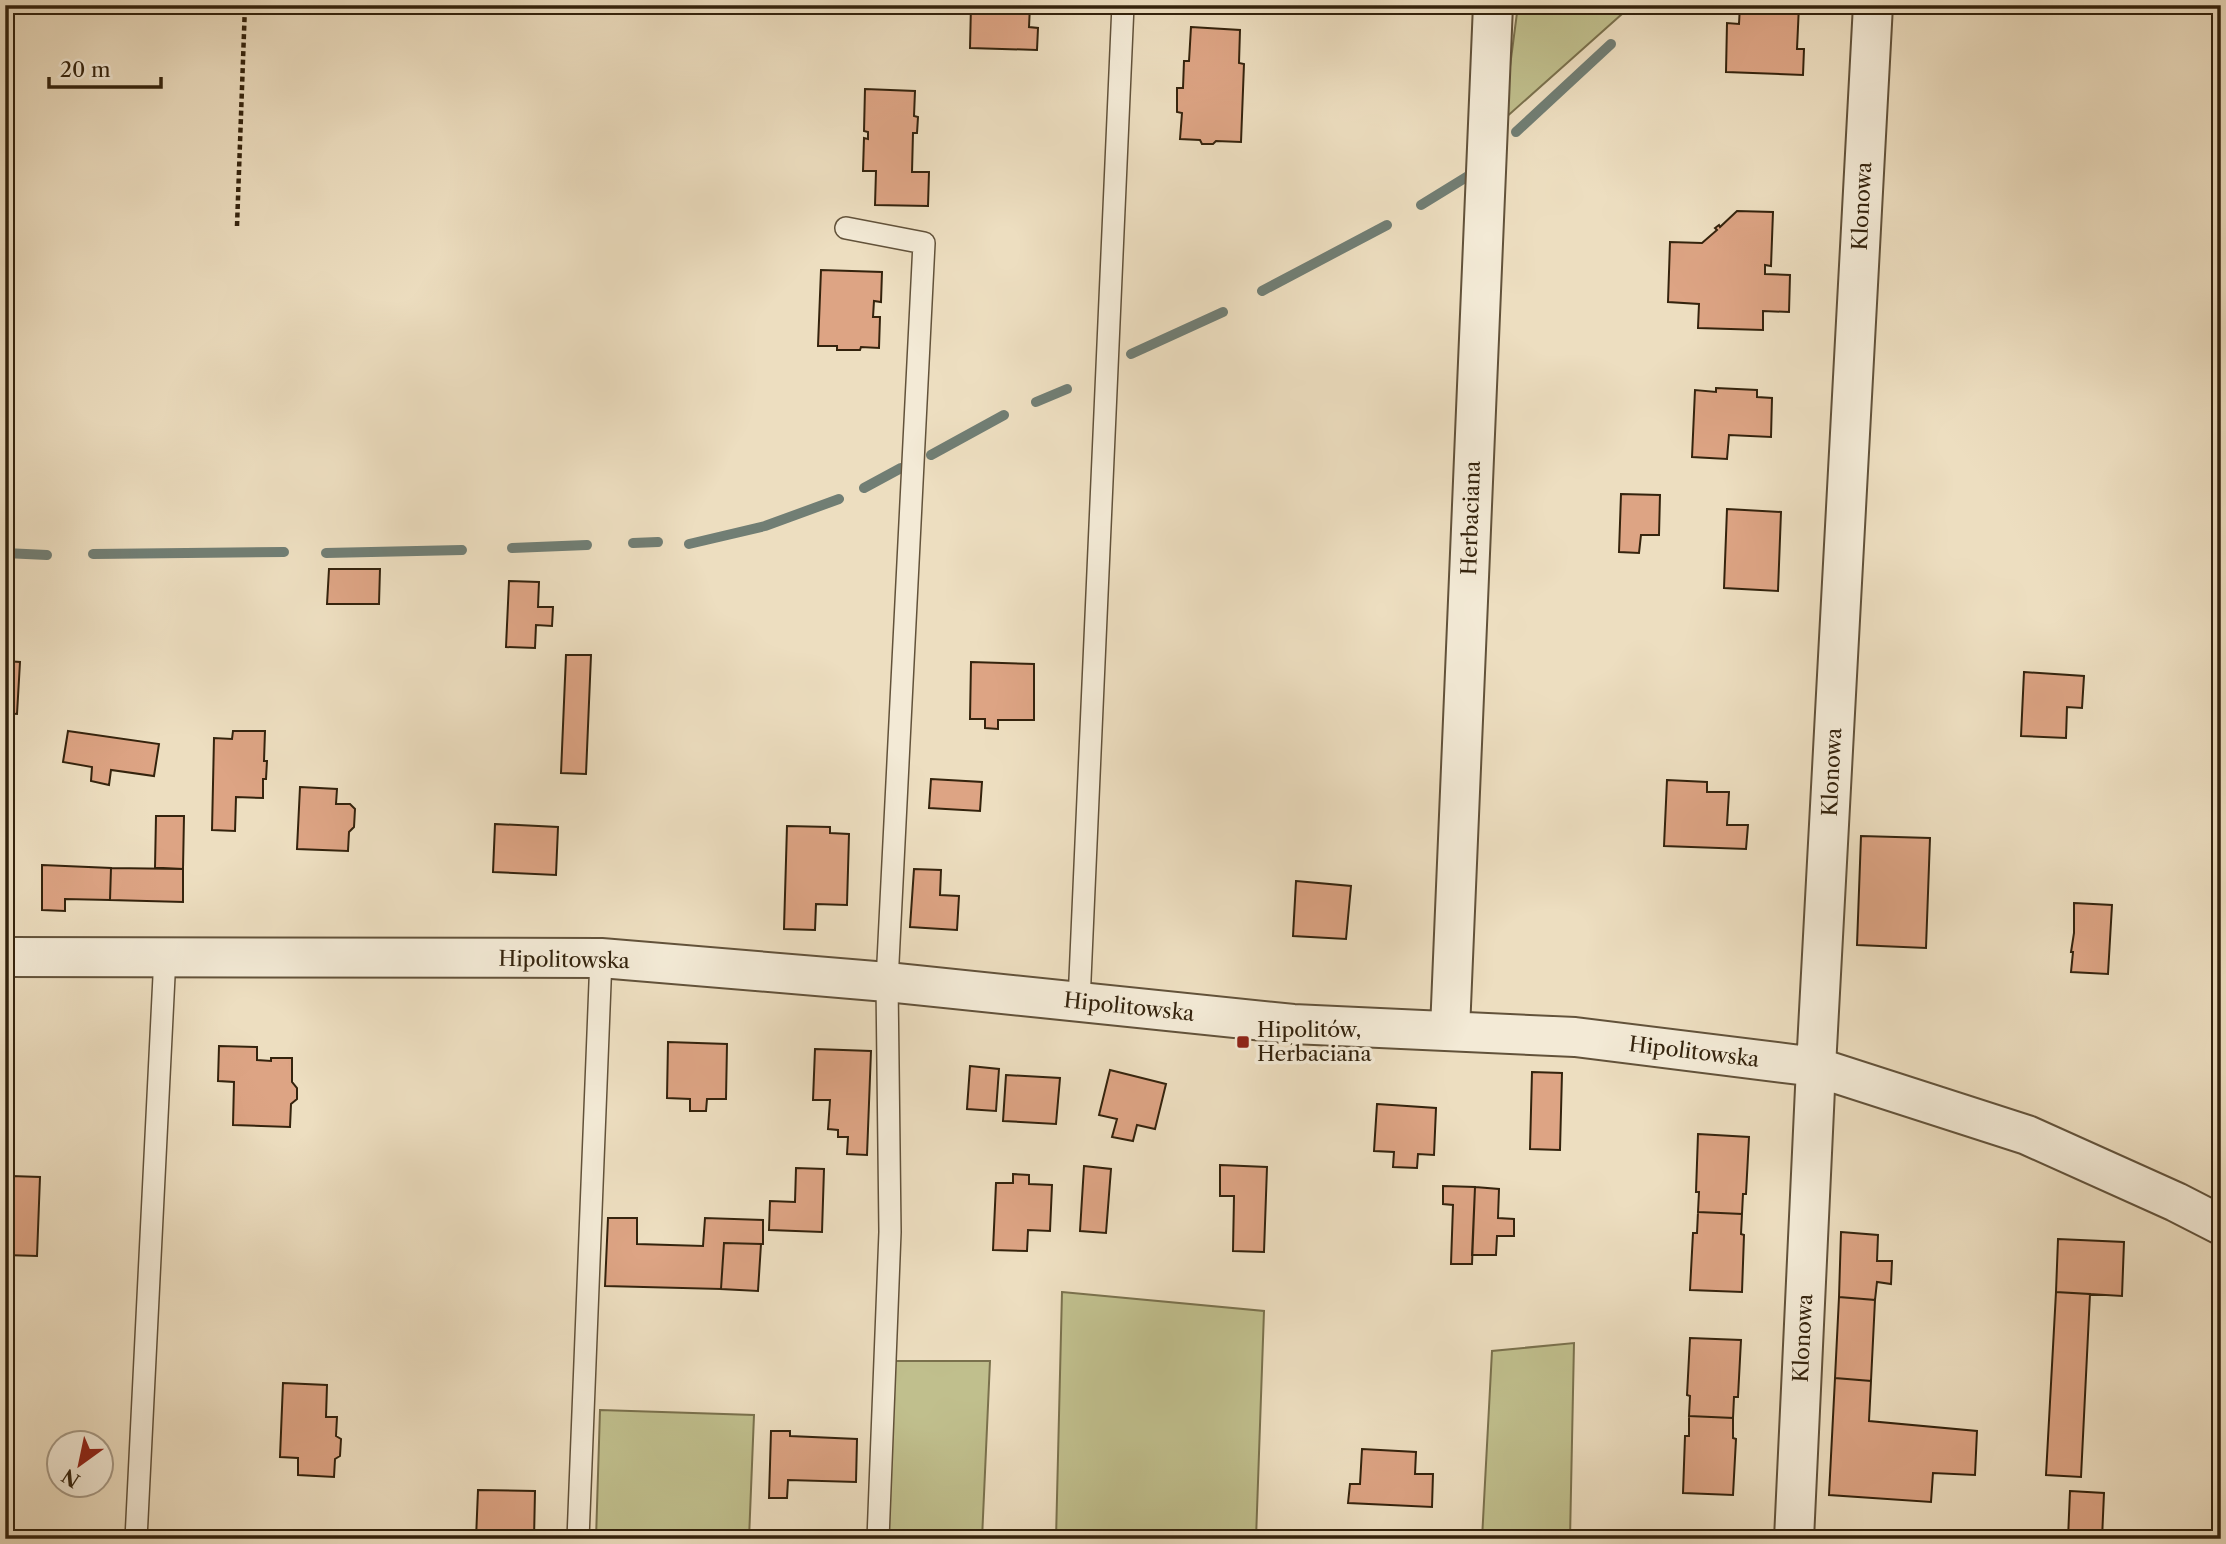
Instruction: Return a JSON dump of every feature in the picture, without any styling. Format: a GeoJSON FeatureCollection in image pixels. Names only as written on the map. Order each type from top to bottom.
{"type":"FeatureCollection","features":[{"type":"Feature","properties":{"kind":"street","name":"Herbaciana"},"geometry":{"type":"LineString","coordinates":[[1450,1030],[1493,5]]}},
{"type":"Feature","properties":{"kind":"street","name":"Klonowa"},"geometry":{"type":"LineString","coordinates":[[1794,1539],[1816,1066],[1873,5]]}},
{"type":"Feature","properties":{"kind":"street","name":"Hipolitowska"},"geometry":{"type":"LineString","coordinates":[[5,957],[601,958],[887,982],[1293,1024],[1575,1037],[1816,1066],[2027,1135],[2221,1225]]}},
{"type":"Feature","properties":{"kind":"lane"},"geometry":{"type":"LineString","coordinates":[[1079,1002],[1124,5]]}},
{"type":"Feature","properties":{"kind":"lane"},"geometry":{"type":"LineString","coordinates":[[846,228],[924,243],[887,982],[890,1232],[878,1539]]}},
{"type":"Feature","properties":{"kind":"lane"},"geometry":{"type":"LineString","coordinates":[[135,1539],[165,956]]}},
{"type":"Feature","properties":{"kind":"lane"},"geometry":{"type":"LineString","coordinates":[[578,1539],[601,958]]}},
{"type":"Feature","properties":{"kind":"path"},"geometry":{"type":"LineString","coordinates":[[237,226],[245,5]]}},
{"type":"Feature","properties":{"kind":"shaded area"},"geometry":{"type":"Polygon","coordinates":[[[1518,5],[1623,5],[1622,14],[1503,120],[1518,5]]]}},
{"type":"Feature","properties":{"kind":"shaded area"},"geometry":{"type":"Polygon","coordinates":[[[1062,1292],[1264,1311],[1256,1539],[1056,1539],[1062,1292]]]}},
{"type":"Feature","properties":{"kind":"shaded area"},"geometry":{"type":"Polygon","coordinates":[[[1574,1343],[1570,1539],[1482,1539],[1492,1351],[1574,1343]]]}},
{"type":"Feature","properties":{"kind":"shaded area"},"geometry":{"type":"Polygon","coordinates":[[[893,1361],[990,1361],[982,1539],[886,1539],[893,1361]]]}},
{"type":"Feature","properties":{"kind":"shaded area"},"geometry":{"type":"Polygon","coordinates":[[[600,1410],[754,1415],[749,1539],[596,1539],[600,1410]]]}},
{"type":"Feature","properties":{"kind":"building"},"geometry":{"type":"Polygon","coordinates":[[[971,5],[1030,5],[1029,27],[1038,28],[1037,50],[970,48],[971,5]]]}},
{"type":"Feature","properties":{"kind":"building"},"geometry":{"type":"Polygon","coordinates":[[[1740,5],[1799,5],[1797,49],[1804,49],[1803,75],[1726,72],[1727,23],[1739,24],[1740,5]]]}},
{"type":"Feature","properties":{"kind":"building"},"geometry":{"type":"Polygon","coordinates":[[[1191,27],[1240,30],[1239,63],[1244,64],[1241,142],[1216,141],[1213,144],[1202,144],[1200,140],[1180,139],[1182,113],[1177,112],[1177,88],[1183,88],[1184,61],[1189,61],[1191,27]]]}},
{"type":"Feature","properties":{"kind":"building"},"geometry":{"type":"Polygon","coordinates":[[[865,89],[915,91],[914,116],[918,117],[917,133],[913,133],[912,172],[929,172],[928,206],[875,205],[876,171],[863,171],[864,138],[868,139],[868,132],[864,131],[865,89]]]}},
{"type":"Feature","properties":{"kind":"building"},"geometry":{"type":"Polygon","coordinates":[[[1737,211],[1773,212],[1771,266],[1765,265],[1765,274],[1790,275],[1789,312],[1763,311],[1763,330],[1698,328],[1699,304],[1668,302],[1670,242],[1702,243],[1717,230],[1715,228],[1719,225],[1720,227],[1737,211]]]}},
{"type":"Feature","properties":{"kind":"building"},"geometry":{"type":"Polygon","coordinates":[[[821,270],[882,272],[881,302],[874,301],[873,317],[880,317],[879,348],[837,350],[837,346],[818,346],[821,270]]]}},
{"type":"Feature","properties":{"kind":"building"},"geometry":{"type":"Polygon","coordinates":[[[1716,388],[1757,390],[1757,397],[1772,398],[1771,437],[1729,435],[1727,459],[1692,457],[1695,390],[1716,392],[1716,388]]]}},
{"type":"Feature","properties":{"kind":"building"},"geometry":{"type":"Polygon","coordinates":[[[1621,494],[1660,495],[1659,535],[1641,535],[1639,553],[1619,552],[1621,494]]]}},
{"type":"Feature","properties":{"kind":"building"},"geometry":{"type":"Polygon","coordinates":[[[1727,509],[1781,512],[1778,591],[1724,588],[1727,509]]]}},
{"type":"Feature","properties":{"kind":"building"},"geometry":{"type":"Polygon","coordinates":[[[329,569],[380,569],[379,604],[327,604],[329,569]]]}},
{"type":"Feature","properties":{"kind":"building"},"geometry":{"type":"Polygon","coordinates":[[[509,581],[539,582],[538,607],[553,607],[552,626],[536,625],[535,648],[506,647],[509,581]]]}},
{"type":"Feature","properties":{"kind":"building"},"geometry":{"type":"Polygon","coordinates":[[[566,655],[591,655],[586,774],[561,773],[566,655]]]}},
{"type":"Feature","properties":{"kind":"building"},"geometry":{"type":"Polygon","coordinates":[[[5,661],[20,662],[17,714],[5,713],[5,661]]]}},
{"type":"Feature","properties":{"kind":"building"},"geometry":{"type":"Polygon","coordinates":[[[971,662],[1034,664],[1034,720],[998,720],[998,729],[985,728],[985,719],[970,719],[971,662]]]}},
{"type":"Feature","properties":{"kind":"building"},"geometry":{"type":"Polygon","coordinates":[[[2024,672],[2084,676],[2082,708],[2067,707],[2066,738],[2021,736],[2024,672]]]}},
{"type":"Feature","properties":{"kind":"building"},"geometry":{"type":"Polygon","coordinates":[[[68,731],[159,744],[154,776],[111,770],[109,785],[91,781],[92,767],[63,762],[68,731]]]}},
{"type":"Feature","properties":{"kind":"building"},"geometry":{"type":"Polygon","coordinates":[[[233,731],[265,731],[264,761],[267,761],[263,798],[236,797],[235,831],[212,830],[214,738],[232,739],[233,731]]]}},
{"type":"Feature","properties":{"kind":"building"},"geometry":{"type":"Polygon","coordinates":[[[931,779],[982,782],[980,811],[929,808],[931,779]]]}},
{"type":"Feature","properties":{"kind":"building"},"geometry":{"type":"Polygon","coordinates":[[[1667,780],[1707,782],[1707,792],[1729,792],[1727,825],[1748,825],[1746,849],[1664,846],[1667,780]]]}},
{"type":"Feature","properties":{"kind":"building"},"geometry":{"type":"Polygon","coordinates":[[[300,787],[337,789],[336,804],[350,804],[355,809],[354,827],[349,832],[348,851],[297,849],[300,787]]]}},
{"type":"Feature","properties":{"kind":"building"},"geometry":{"type":"Polygon","coordinates":[[[156,816],[184,816],[183,869],[155,868],[156,816]]]}},
{"type":"Feature","properties":{"kind":"building"},"geometry":{"type":"Polygon","coordinates":[[[495,824],[558,827],[556,875],[493,872],[495,824]]]}},
{"type":"Feature","properties":{"kind":"building"},"geometry":{"type":"Polygon","coordinates":[[[787,826],[830,827],[830,833],[849,834],[847,905],[816,904],[815,930],[784,929],[787,826]]]}},
{"type":"Feature","properties":{"kind":"building"},"geometry":{"type":"Polygon","coordinates":[[[1861,836],[1930,838],[1926,948],[1857,945],[1861,836]]]}},
{"type":"Feature","properties":{"kind":"building"},"geometry":{"type":"Polygon","coordinates":[[[42,865],[111,868],[110,900],[65,899],[65,911],[42,910],[42,865]]]}},
{"type":"Feature","properties":{"kind":"building"},"geometry":{"type":"Polygon","coordinates":[[[111,868],[183,869],[183,902],[110,900],[111,868]]]}},
{"type":"Feature","properties":{"kind":"building"},"geometry":{"type":"Polygon","coordinates":[[[914,869],[941,870],[940,895],[959,896],[957,930],[910,927],[914,869]]]}},
{"type":"Feature","properties":{"kind":"building"},"geometry":{"type":"Polygon","coordinates":[[[1296,881],[1351,886],[1346,939],[1293,936],[1296,881]]]}},
{"type":"Feature","properties":{"kind":"building"},"geometry":{"type":"Polygon","coordinates":[[[2074,903],[2112,905],[2108,974],[2071,972],[2074,903]]]}},
{"type":"Feature","properties":{"kind":"building"},"geometry":{"type":"Polygon","coordinates":[[[668,1042],[727,1044],[726,1099],[707,1099],[706,1111],[690,1111],[690,1099],[667,1098],[668,1042]]]}},
{"type":"Feature","properties":{"kind":"building"},"geometry":{"type":"Polygon","coordinates":[[[219,1046],[257,1047],[257,1060],[292,1058],[292,1082],[297,1088],[297,1099],[291,1104],[290,1127],[233,1125],[234,1082],[218,1081],[219,1046]]]}},
{"type":"Feature","properties":{"kind":"building"},"geometry":{"type":"Polygon","coordinates":[[[815,1049],[871,1051],[867,1155],[847,1154],[848,1137],[838,1137],[838,1130],[828,1129],[830,1100],[813,1100],[815,1049]]]}},
{"type":"Feature","properties":{"kind":"building"},"geometry":{"type":"Polygon","coordinates":[[[970,1066],[999,1069],[996,1111],[967,1109],[970,1066]]]}},
{"type":"Feature","properties":{"kind":"building"},"geometry":{"type":"Polygon","coordinates":[[[1110,1070],[1166,1084],[1155,1129],[1137,1125],[1133,1141],[1112,1137],[1117,1119],[1099,1115],[1110,1070]]]}},
{"type":"Feature","properties":{"kind":"building"},"geometry":{"type":"Polygon","coordinates":[[[1532,1072],[1562,1073],[1560,1150],[1530,1149],[1532,1072]]]}},
{"type":"Feature","properties":{"kind":"building"},"geometry":{"type":"Polygon","coordinates":[[[1006,1075],[1060,1078],[1056,1124],[1003,1121],[1006,1075]]]}},
{"type":"Feature","properties":{"kind":"building"},"geometry":{"type":"Polygon","coordinates":[[[1377,1104],[1436,1108],[1434,1155],[1418,1154],[1417,1168],[1393,1167],[1394,1152],[1374,1151],[1377,1104]]]}},
{"type":"Feature","properties":{"kind":"building"},"geometry":{"type":"Polygon","coordinates":[[[1698,1134],[1749,1137],[1746,1194],[1743,1194],[1742,1214],[1698,1212],[1698,1134]]]}},
{"type":"Feature","properties":{"kind":"building"},"geometry":{"type":"Polygon","coordinates":[[[1220,1165],[1267,1167],[1264,1252],[1233,1251],[1234,1196],[1220,1196],[1220,1165]]]}},
{"type":"Feature","properties":{"kind":"building"},"geometry":{"type":"Polygon","coordinates":[[[1084,1166],[1111,1169],[1106,1233],[1080,1231],[1084,1166]]]}},
{"type":"Feature","properties":{"kind":"building"},"geometry":{"type":"Polygon","coordinates":[[[796,1168],[824,1169],[822,1232],[769,1230],[770,1201],[795,1202],[796,1168]]]}},
{"type":"Feature","properties":{"kind":"building"},"geometry":{"type":"Polygon","coordinates":[[[1013,1174],[1029,1175],[1029,1184],[1052,1185],[1050,1231],[1028,1230],[1027,1251],[993,1250],[996,1183],[1013,1183],[1013,1174]]]}},
{"type":"Feature","properties":{"kind":"building"},"geometry":{"type":"Polygon","coordinates":[[[11,1176],[40,1177],[37,1256],[5,1255],[5,1199],[11,1199],[11,1176]]]}},
{"type":"Feature","properties":{"kind":"building"},"geometry":{"type":"Polygon","coordinates":[[[1443,1186],[1475,1187],[1472,1264],[1451,1264],[1453,1205],[1443,1204],[1443,1186]]]}},
{"type":"Feature","properties":{"kind":"building"},"geometry":{"type":"Polygon","coordinates":[[[1475,1187],[1499,1189],[1498,1218],[1514,1219],[1514,1236],[1497,1236],[1496,1255],[1472,1255],[1475,1187]]]}},
{"type":"Feature","properties":{"kind":"building"},"geometry":{"type":"Polygon","coordinates":[[[1698,1212],[1742,1214],[1742,1292],[1690,1290],[1693,1233],[1697,1233],[1698,1212]]]}},
{"type":"Feature","properties":{"kind":"building"},"geometry":{"type":"Polygon","coordinates":[[[608,1218],[637,1218],[637,1244],[703,1246],[705,1218],[763,1220],[763,1244],[724,1243],[721,1289],[605,1286],[608,1218]]]}},
{"type":"Feature","properties":{"kind":"building"},"geometry":{"type":"Polygon","coordinates":[[[1841,1232],[1878,1235],[1877,1261],[1892,1261],[1891,1284],[1877,1282],[1875,1300],[1839,1297],[1841,1232]]]}},
{"type":"Feature","properties":{"kind":"building"},"geometry":{"type":"Polygon","coordinates":[[[2058,1239],[2124,1242],[2122,1296],[2056,1292],[2058,1239]]]}},
{"type":"Feature","properties":{"kind":"building"},"geometry":{"type":"Polygon","coordinates":[[[724,1243],[761,1244],[758,1291],[721,1289],[724,1243]]]}},
{"type":"Feature","properties":{"kind":"building"},"geometry":{"type":"Polygon","coordinates":[[[2056,1292],[2090,1294],[2081,1477],[2046,1475],[2056,1292]]]}},
{"type":"Feature","properties":{"kind":"building"},"geometry":{"type":"Polygon","coordinates":[[[1839,1297],[1875,1300],[1871,1381],[1835,1378],[1839,1297]]]}},
{"type":"Feature","properties":{"kind":"building"},"geometry":{"type":"Polygon","coordinates":[[[1690,1338],[1741,1340],[1738,1397],[1734,1397],[1733,1418],[1689,1416],[1690,1396],[1687,1395],[1690,1338]]]}},
{"type":"Feature","properties":{"kind":"building"},"geometry":{"type":"Polygon","coordinates":[[[1835,1378],[1871,1381],[1869,1421],[1977,1431],[1975,1475],[1933,1473],[1931,1502],[1829,1495],[1835,1378]]]}},
{"type":"Feature","properties":{"kind":"building"},"geometry":{"type":"Polygon","coordinates":[[[283,1383],[327,1385],[326,1417],[337,1417],[336,1436],[341,1439],[340,1456],[335,1459],[334,1477],[298,1475],[298,1458],[280,1457],[283,1383]]]}},
{"type":"Feature","properties":{"kind":"building"},"geometry":{"type":"Polygon","coordinates":[[[1689,1416],[1733,1418],[1733,1438],[1736,1439],[1733,1495],[1683,1493],[1685,1436],[1689,1436],[1689,1416]]]}},
{"type":"Feature","properties":{"kind":"building"},"geometry":{"type":"Polygon","coordinates":[[[771,1431],[790,1431],[790,1436],[857,1439],[856,1482],[788,1480],[787,1498],[769,1498],[771,1431]]]}},
{"type":"Feature","properties":{"kind":"building"},"geometry":{"type":"Polygon","coordinates":[[[1362,1449],[1416,1452],[1415,1474],[1433,1474],[1432,1507],[1348,1503],[1350,1484],[1360,1484],[1362,1449]]]}},
{"type":"Feature","properties":{"kind":"building"},"geometry":{"type":"Polygon","coordinates":[[[478,1490],[535,1491],[534,1539],[476,1539],[478,1490]]]}},
{"type":"Feature","properties":{"kind":"building"},"geometry":{"type":"Polygon","coordinates":[[[2070,1491],[2104,1493],[2102,1539],[2068,1539],[2070,1491]]]}},
{"type":"Feature","properties":{"kind":"building"},"geometry":{"type":"Polygon","coordinates":[[[2145,1533],[2217,1536],[2217,1539],[2145,1539],[2145,1533]]]}},
{"type":"Feature","properties":{"kind":"waterway"},"geometry":{"type":"LineString","coordinates":[[1516,132],[1611,44]]}},
{"type":"Feature","properties":{"kind":"waterway"},"geometry":{"type":"LineString","coordinates":[[1421,205],[1473,173]]}},
{"type":"Feature","properties":{"kind":"waterway"},"geometry":{"type":"LineString","coordinates":[[1262,291],[1387,225]]}},
{"type":"Feature","properties":{"kind":"waterway"},"geometry":{"type":"LineString","coordinates":[[1131,354],[1223,312]]}},
{"type":"Feature","properties":{"kind":"waterway"},"geometry":{"type":"LineString","coordinates":[[1036,402],[1067,389]]}},
{"type":"Feature","properties":{"kind":"waterway"},"geometry":{"type":"LineString","coordinates":[[931,455],[1004,415]]}},
{"type":"Feature","properties":{"kind":"waterway"},"geometry":{"type":"LineString","coordinates":[[864,488],[901,468]]}},
{"type":"Feature","properties":{"kind":"waterway"},"geometry":{"type":"LineString","coordinates":[[689,544],[765,526],[839,499]]}},
{"type":"Feature","properties":{"kind":"waterway"},"geometry":{"type":"LineString","coordinates":[[633,543],[658,542]]}},
{"type":"Feature","properties":{"kind":"waterway"},"geometry":{"type":"LineString","coordinates":[[512,548],[587,545]]}},
{"type":"Feature","properties":{"kind":"waterway"},"geometry":{"type":"LineString","coordinates":[[326,553],[462,550]]}},
{"type":"Feature","properties":{"kind":"waterway"},"geometry":{"type":"LineString","coordinates":[[93,554],[284,552]]}},
{"type":"Feature","properties":{"kind":"waterway"},"geometry":{"type":"LineString","coordinates":[[5,553],[47,555]]}},
{"type":"Feature","properties":{"kind":"place","name":"Hipolitów, Herbaciana"},"geometry":{"type":"Point","coordinates":[1243,1042]}}]}
